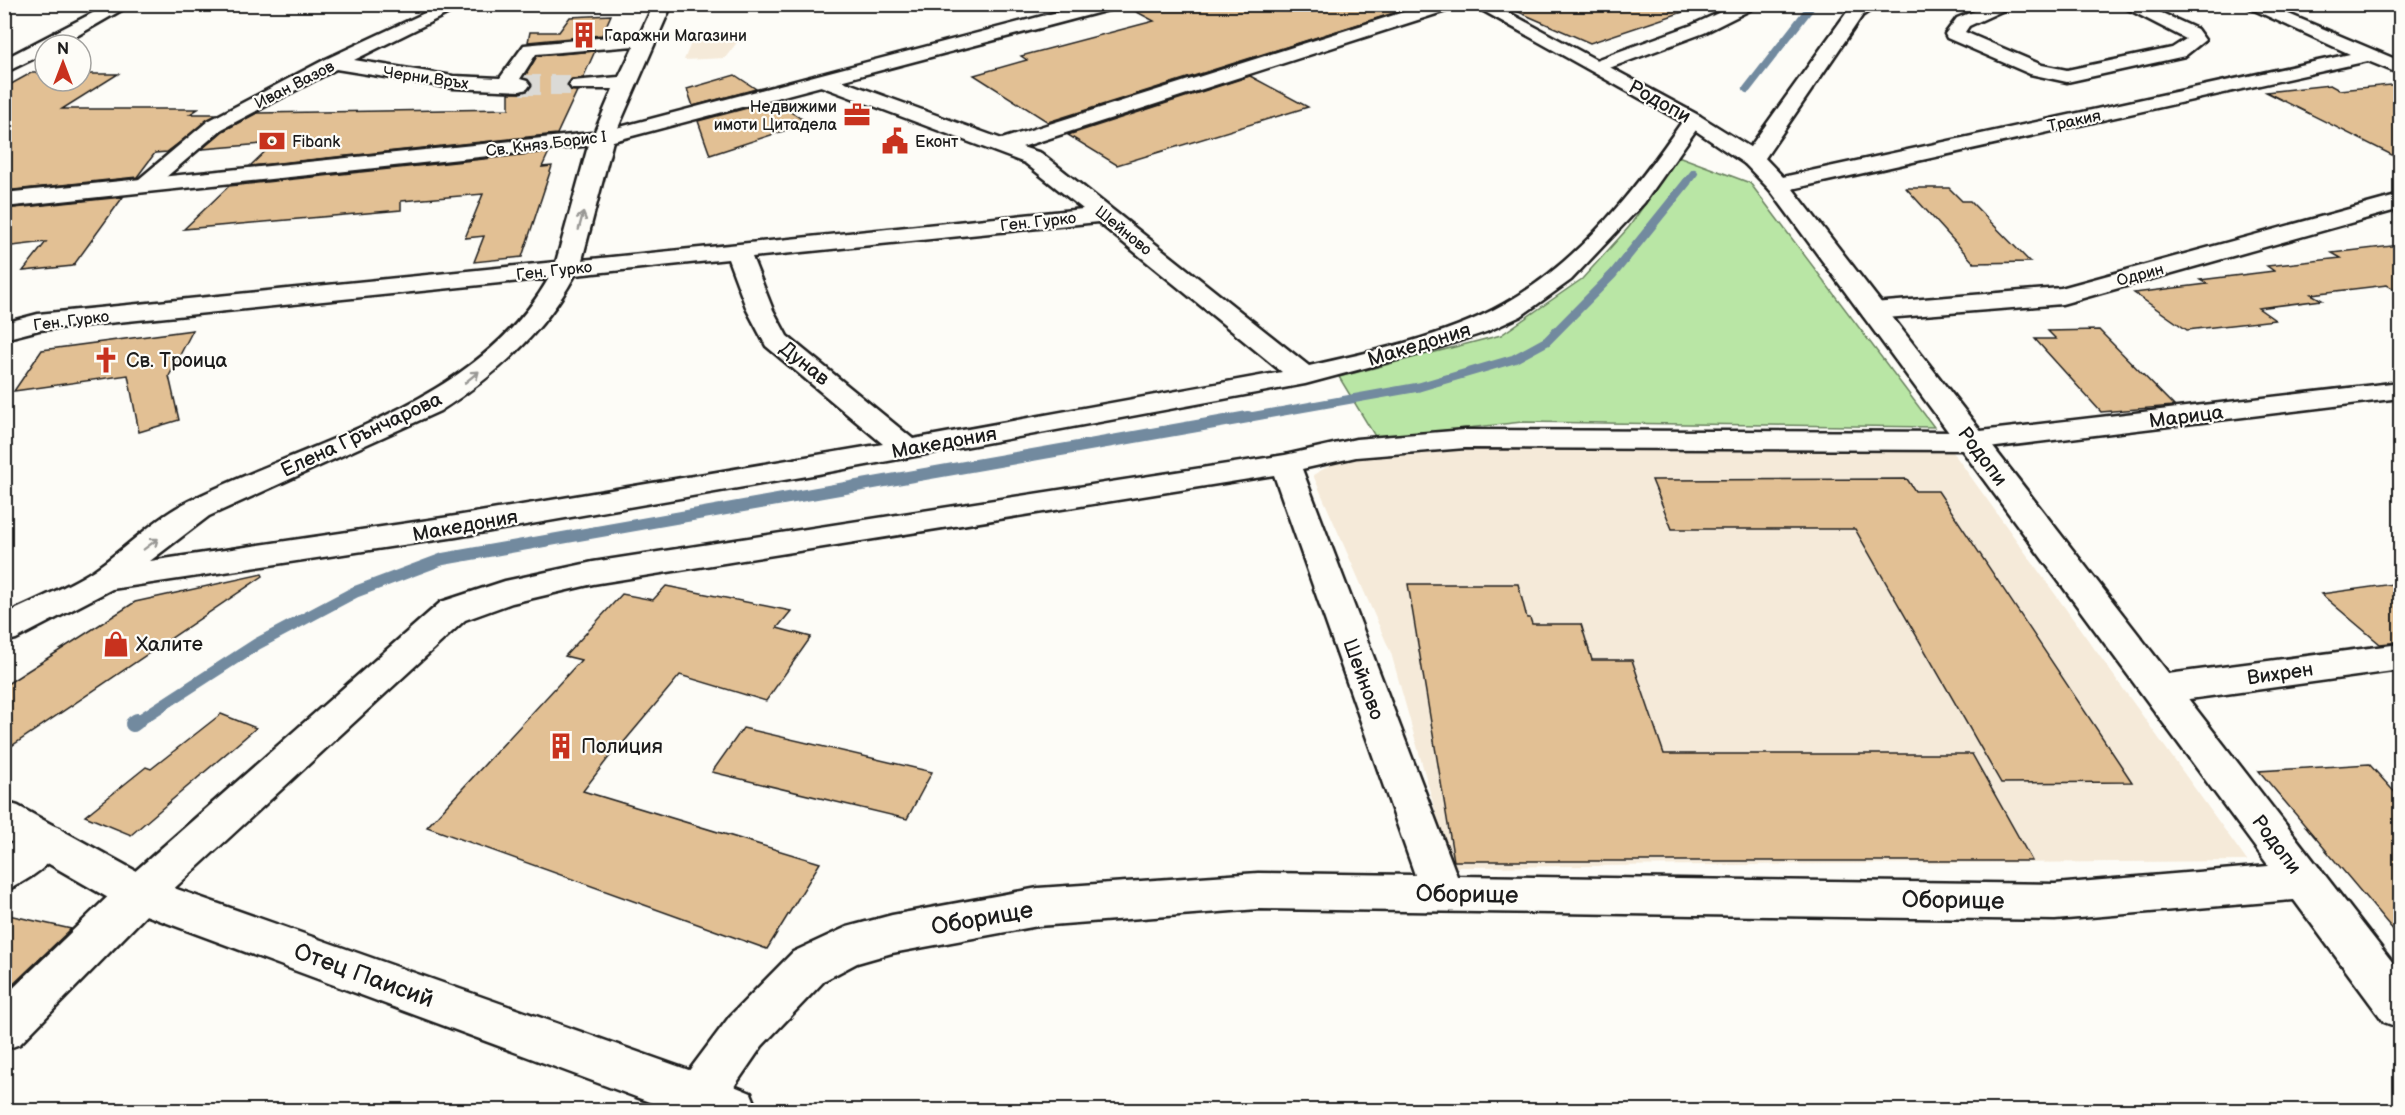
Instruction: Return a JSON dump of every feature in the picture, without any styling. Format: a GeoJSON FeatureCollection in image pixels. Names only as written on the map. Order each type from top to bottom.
{"type":"FeatureCollection","features":[{"type":"Feature","properties":{"kind":"street"},"geometry":{"type":"LineString","coordinates":[[69,33],[124,4]]}},
{"type":"Feature","properties":{"kind":"street","name":"Иван Вазов"},"geometry":{"type":"LineString","coordinates":[[143,185],[216,125],[333,63],[459,4]]}},
{"type":"Feature","properties":{"kind":"street","name":"Елена Грънчарова"},"geometry":{"type":"LineString","coordinates":[[4,630],[104,579],[198,509],[430,405],[459,387],[532,321],[566,269],[602,138],[663,4]]}},
{"type":"Feature","properties":{"kind":"street","name":"Св. Княз Борис I"},"geometry":{"type":"LineString","coordinates":[[4,200],[602,138],[1081,8],[1110,4]]}},
{"type":"Feature","properties":{"kind":"street"},"geometry":{"type":"LineString","coordinates":[[1002,146],[1449,4]]}},
{"type":"Feature","properties":{"kind":"street","name":"Родопи"},"geometry":{"type":"LineString","coordinates":[[1479,4],[1693,120],[1754,159],[1778,185],[2400,1007]]}},
{"type":"Feature","properties":{"kind":"street"},"geometry":{"type":"LineString","coordinates":[[1597,66],[1698,29],[1754,4]]}},
{"type":"Feature","properties":{"kind":"street"},"geometry":{"type":"LineString","coordinates":[[1754,159],[1856,12],[1872,4]]}},
{"type":"Feature","properties":{"kind":"street"},"geometry":{"type":"LineString","coordinates":[[2009,4],[1963,22],[1954,34],[2037,70],[2067,76],[2178,52],[2196,40],[2191,33],[2126,4]]}},
{"type":"Feature","properties":{"kind":"street"},"geometry":{"type":"LineString","coordinates":[[2249,4],[2400,68]]}},
{"type":"Feature","properties":{"kind":"street","name":"Черни Връх"},"geometry":{"type":"LineString","coordinates":[[333,63],[453,82],[512,85],[524,54],[531,50],[647,39]]}},
{"type":"Feature","properties":{"kind":"street"},"geometry":{"type":"LineString","coordinates":[[4,67],[33,52]]}},
{"type":"Feature","properties":{"kind":"street","name":"Тракия"},"geometry":{"type":"LineString","coordinates":[[1778,185],[2370,55]]}},
{"type":"Feature","properties":{"kind":"street","name":"Шейново"},"geometry":{"type":"LineString","coordinates":[[822,80],[1033,158],[1305,376]]}},
{"type":"Feature","properties":{"kind":"street"},"geometry":{"type":"LineString","coordinates":[[579,85],[628,82]]}},
{"type":"Feature","properties":{"kind":"street","name":"Македония"},"geometry":{"type":"LineString","coordinates":[[104,579],[317,550],[907,449],[1305,376],[1470,330],[1517,308],[1578,262],[1678,145],[1693,120]]}},
{"type":"Feature","properties":{"kind":"street","name":"Одрин"},"geometry":{"type":"LineString","coordinates":[[1874,311],[2062,296],[2400,202]]}},
{"type":"Feature","properties":{"kind":"street","name":"Ген. Гурко"},"geometry":{"type":"LineString","coordinates":[[4,331],[38,322],[738,253],[1105,214]]}},
{"type":"Feature","properties":{"kind":"street","name":"Дунав"},"geometry":{"type":"LineString","coordinates":[[738,253],[760,310],[776,339],[907,449]]}},
{"type":"Feature","properties":{"kind":"street","name":"Марица"},"geometry":{"type":"LineString","coordinates":[[4,1029],[139,894],[453,611],[506,593],[593,573],[1285,464],[1356,448],[1465,439],[1972,441],[2400,390]]}},
{"type":"Feature","properties":{"kind":"street","name":"Шейново"},"geometry":{"type":"LineString","coordinates":[[1285,464],[1443,894]]}},
{"type":"Feature","properties":{"kind":"street","name":"Вихрен"},"geometry":{"type":"LineString","coordinates":[[2160,689],[2400,657]]}},
{"type":"Feature","properties":{"kind":"street","name":"Отец Паисий"},"geometry":{"type":"LineString","coordinates":[[4,818],[139,894],[716,1104]]}},
{"type":"Feature","properties":{"kind":"street"},"geometry":{"type":"LineString","coordinates":[[4,873],[46,840]]}},
{"type":"Feature","properties":{"kind":"street","name":"Оборище"},"geometry":{"type":"LineString","coordinates":[[716,1104],[746,1031],[777,996],[809,966],[847,946],[892,934],[1038,908],[1258,891],[2055,902],[2305,881]]}},
{"type":"Feature","properties":{"kind":"shaded area"},"geometry":{"type":"Polygon","coordinates":[[[742,36],[725,58],[684,60],[693,38],[742,36]]]}},
{"type":"Feature","properties":{"kind":"shaded area"},"geometry":{"type":"Polygon","coordinates":[[[1945,441],[2247,861],[1451,867],[1391,653],[1313,475],[1336,462],[1393,449],[1945,441]]]}},
{"type":"Feature","properties":{"kind":"green space"},"geometry":{"type":"Polygon","coordinates":[[[1678,156],[1750,183],[1934,427],[1522,422],[1376,438],[1339,377],[1501,335],[1582,279],[1629,227],[1678,156]]]}},
{"type":"Feature","properties":{"kind":"building"},"geometry":{"type":"Polygon","coordinates":[[[1122,4],[1402,4],[1403,10],[1048,122],[974,75],[1027,60],[1021,56],[1154,21],[1122,4]]]}},
{"type":"Feature","properties":{"kind":"building"},"geometry":{"type":"Polygon","coordinates":[[[1500,4],[1685,4],[1686,11],[1590,43],[1500,4]]]}},
{"type":"Feature","properties":{"kind":"building"},"geometry":{"type":"Polygon","coordinates":[[[611,15],[602,35],[528,42],[530,32],[559,32],[570,17],[611,15]]]}},
{"type":"Feature","properties":{"kind":"building"},"geometry":{"type":"Polygon","coordinates":[[[595,51],[583,78],[572,79],[567,84],[570,90],[577,91],[557,134],[250,166],[274,143],[202,149],[223,131],[257,113],[509,109],[509,93],[521,93],[532,86],[529,80],[524,78],[537,56],[595,51]]]}},
{"type":"Feature","properties":{"kind":"building"},"geometry":{"type":"Polygon","coordinates":[[[33,73],[33,93],[88,93],[62,109],[198,109],[190,114],[217,114],[167,152],[155,153],[137,177],[4,191],[4,88],[33,73]]]}},
{"type":"Feature","properties":{"kind":"building"},"geometry":{"type":"Polygon","coordinates":[[[93,74],[118,74],[93,90],[93,74]]]}},
{"type":"Feature","properties":{"kind":"building"},"geometry":{"type":"Polygon","coordinates":[[[735,75],[756,89],[693,106],[687,89],[735,75]]]}},
{"type":"Feature","properties":{"kind":"building"},"geometry":{"type":"Polygon","coordinates":[[[1250,76],[1308,107],[1117,165],[1068,135],[1250,76]]]}},
{"type":"Feature","properties":{"kind":"building"},"geometry":{"type":"Polygon","coordinates":[[[2400,84],[2400,159],[2266,92],[2330,85],[2339,90],[2400,84]]]}},
{"type":"Feature","properties":{"kind":"building"},"geometry":{"type":"Polygon","coordinates":[[[774,101],[808,123],[710,155],[698,121],[774,101]]]}},
{"type":"Feature","properties":{"kind":"building"},"geometry":{"type":"Polygon","coordinates":[[[549,152],[542,167],[552,166],[522,257],[474,262],[484,236],[465,238],[483,194],[401,201],[401,210],[184,229],[229,186],[549,152]]]}},
{"type":"Feature","properties":{"kind":"building"},"geometry":{"type":"Polygon","coordinates":[[[1906,188],[1949,188],[1962,201],[1970,201],[2030,262],[1974,263],[1906,188]]]}},
{"type":"Feature","properties":{"kind":"building"},"geometry":{"type":"Polygon","coordinates":[[[123,197],[73,266],[23,271],[46,242],[4,247],[4,209],[123,197]]]}},
{"type":"Feature","properties":{"kind":"building"},"geometry":{"type":"Polygon","coordinates":[[[2400,245],[2400,292],[2387,285],[2311,294],[2322,300],[2258,308],[2275,320],[2187,330],[2134,293],[2207,284],[2200,280],[2274,271],[2267,266],[2341,258],[2332,253],[2400,245]]]}},
{"type":"Feature","properties":{"kind":"building","name":"Св. Троица"},"geometry":{"type":"Polygon","coordinates":[[[193,330],[169,376],[179,420],[139,432],[128,375],[14,391],[42,350],[193,330]]]}},
{"type":"Feature","properties":{"kind":"building"},"geometry":{"type":"Polygon","coordinates":[[[2099,330],[2174,406],[2101,412],[2035,339],[2056,339],[2048,331],[2099,330]]]}},
{"type":"Feature","properties":{"kind":"building"},"geometry":{"type":"Polygon","coordinates":[[[1907,479],[1915,491],[1938,491],[2132,782],[2001,783],[1855,529],[1672,529],[1652,480],[1907,479]]]}},
{"type":"Feature","properties":{"kind":"building","name":"Халите"},"geometry":{"type":"Polygon","coordinates":[[[262,574],[263,576],[4,751],[4,686],[135,602],[262,574]]]}},
{"type":"Feature","properties":{"kind":"building"},"geometry":{"type":"Polygon","coordinates":[[[2400,583],[2400,642],[2380,644],[2321,594],[2400,583]]]}},
{"type":"Feature","properties":{"kind":"building"},"geometry":{"type":"Polygon","coordinates":[[[1408,584],[1518,584],[1527,618],[1530,618],[1532,624],[1581,624],[1592,660],[1632,660],[1664,754],[1972,754],[2032,861],[1454,861],[1408,584]]]}},
{"type":"Feature","properties":{"kind":"building","name":"Полиция"},"geometry":{"type":"Polygon","coordinates":[[[666,586],[791,611],[777,628],[811,637],[766,701],[680,675],[618,749],[616,748],[583,791],[820,863],[767,949],[427,827],[581,660],[565,656],[622,594],[653,600],[666,586]]]}},
{"type":"Feature","properties":{"kind":"building"},"geometry":{"type":"Polygon","coordinates":[[[221,714],[256,728],[131,835],[85,816],[146,767],[151,769],[221,714]]]}},
{"type":"Feature","properties":{"kind":"building"},"geometry":{"type":"Polygon","coordinates":[[[743,728],[932,772],[907,819],[712,772],[743,728]]]}},
{"type":"Feature","properties":{"kind":"building"},"geometry":{"type":"Polygon","coordinates":[[[2369,764],[2400,798],[2400,938],[2259,771],[2369,764]]]}},
{"type":"Feature","properties":{"kind":"building"},"geometry":{"type":"Polygon","coordinates":[[[4,914],[71,929],[4,993],[4,914]]]}},
{"type":"Feature","properties":{"kind":"waterway"},"geometry":{"type":"LineString","coordinates":[[1747,89],[1813,4]]}},
{"type":"Feature","properties":{"kind":"waterway"},"geometry":{"type":"LineString","coordinates":[[1686,183],[1694,173]]}},
{"type":"Feature","properties":{"kind":"waterway"},"geometry":{"type":"LineString","coordinates":[[1239,419],[1419,387],[1514,359],[1547,341],[1613,274],[1687,182]]}},
{"type":"Feature","properties":{"kind":"waterway"},"geometry":{"type":"LineString","coordinates":[[135,723],[257,644],[355,592],[443,559],[1248,417]]}},
{"type":"Feature","properties":{"kind":"waterway"},"geometry":{"type":"LineString","coordinates":[[133,724],[137,721]]}},
{"type":"Feature","properties":{"kind":"tunnel"},"geometry":{"type":"LineString","coordinates":[[520,85],[579,85]]}},
{"type":"Feature","properties":{"kind":"place","name":"Гаражни Магазини"},"geometry":{"type":"Point","coordinates":[584,35]}},
{"type":"Feature","properties":{"kind":"place","name":"Недвижими имоти Цитадела"},"geometry":{"type":"Point","coordinates":[857,115]}},
{"type":"Feature","properties":{"kind":"place","name":"Fibank"},"geometry":{"type":"Point","coordinates":[272,141]}},
{"type":"Feature","properties":{"kind":"place","name":"Еконт"},"geometry":{"type":"Point","coordinates":[895,141]}},
{"type":"Feature","properties":{"kind":"place","name":"Св. Троица"},"geometry":{"type":"Point","coordinates":[106,360]}},
{"type":"Feature","properties":{"kind":"place","name":"Халите"},"geometry":{"type":"Point","coordinates":[116,644]}},
{"type":"Feature","properties":{"kind":"place","name":"Полиция"},"geometry":{"type":"Point","coordinates":[561,746]}}]}
